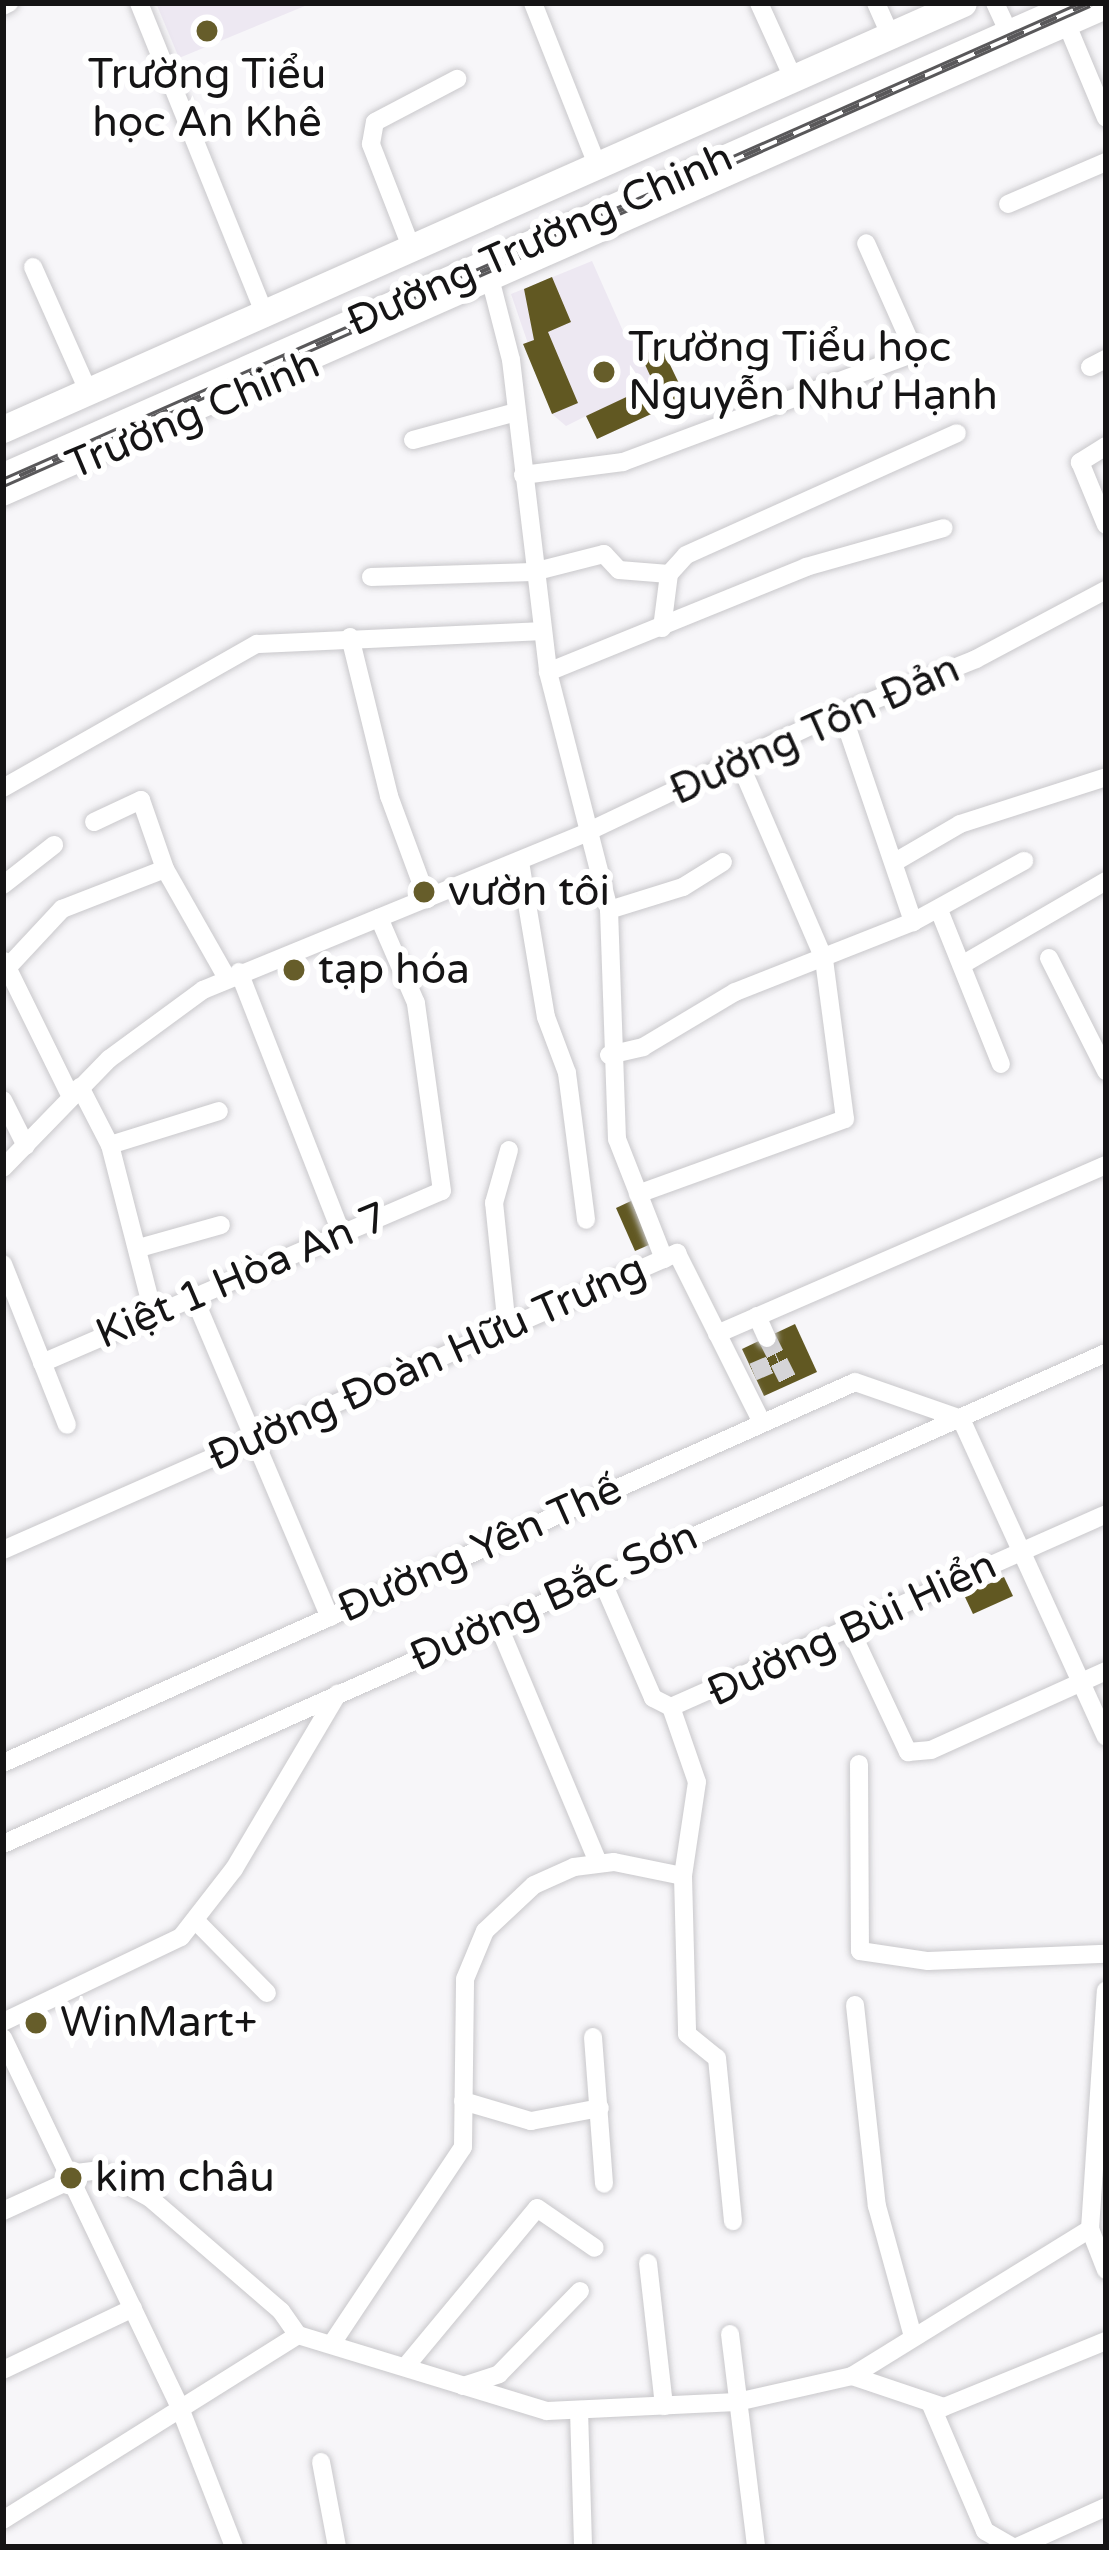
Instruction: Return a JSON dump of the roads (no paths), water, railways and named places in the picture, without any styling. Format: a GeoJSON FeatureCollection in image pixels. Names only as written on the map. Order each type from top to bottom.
{"type":"FeatureCollection","features":[{"type":"Feature","properties":{"kind":"highway","name":"Đường Trường Chinh"},"geometry":{"type":"LineString","coordinates":[[3,429],[413,252],[963,3]]}},
{"type":"Feature","properties":{"kind":"highway","name":"Đường Trường Chinh"},"geometry":{"type":"LineString","coordinates":[[3,476],[1070,10]]}},
{"type":"Feature","properties":{"kind":"highway"},"geometry":{"type":"LineString","coordinates":[[37,415],[54,455]]}},
{"type":"Feature","properties":{"kind":"street"},"geometry":{"type":"LineString","coordinates":[[140,3],[266,316]]}},
{"type":"Feature","properties":{"kind":"street"},"geometry":{"type":"LineString","coordinates":[[533,3],[598,167]]}},
{"type":"Feature","properties":{"kind":"street"},"geometry":{"type":"LineString","coordinates":[[759,3],[793,77]]}},
{"type":"Feature","properties":{"kind":"street"},"geometry":{"type":"LineString","coordinates":[[876,3],[890,35]]}},
{"type":"Feature","properties":{"kind":"street"},"geometry":{"type":"LineString","coordinates":[[995,3],[1010,33]]}},
{"type":"Feature","properties":{"kind":"street"},"geometry":{"type":"LineString","coordinates":[[1070,10],[1106,118]]}},
{"type":"Feature","properties":{"kind":"street","name":"Trường Chinh"},"geometry":{"type":"LineString","coordinates":[[3,497],[492,286],[1070,10],[1106,10]]}},
{"type":"Feature","properties":{"kind":"street"},"geometry":{"type":"LineString","coordinates":[[413,252],[370,144],[375,122],[457,79]]}},
{"type":"Feature","properties":{"kind":"street"},"geometry":{"type":"LineString","coordinates":[[1009,204],[1106,162]]}},
{"type":"Feature","properties":{"kind":"street"},"geometry":{"type":"LineString","coordinates":[[523,476],[622,463],[915,352],[866,243]]}},
{"type":"Feature","properties":{"kind":"street"},"geometry":{"type":"LineString","coordinates":[[33,267],[89,393]]}},
{"type":"Feature","properties":{"kind":"street"},"geometry":{"type":"LineString","coordinates":[[492,286],[516,412],[548,672],[585,833],[609,910],[609,1055],[617,1139],[664,1259]]}},
{"type":"Feature","properties":{"kind":"street"},"geometry":{"type":"LineString","coordinates":[[413,440],[516,412]]}},
{"type":"Feature","properties":{"kind":"street"},"geometry":{"type":"LineString","coordinates":[[662,628],[669,574],[686,555],[822,488],[957,433]]}},
{"type":"Feature","properties":{"kind":"street"},"geometry":{"type":"LineString","coordinates":[[1106,446],[1079,462],[1106,526]]}},
{"type":"Feature","properties":{"kind":"street"},"geometry":{"type":"LineString","coordinates":[[548,672],[806,567],[944,528]]}},
{"type":"Feature","properties":{"kind":"street"},"geometry":{"type":"LineString","coordinates":[[371,577],[533,572],[604,554],[620,570],[669,574]]}},
{"type":"Feature","properties":{"kind":"street","name":"Đường Tôn Đản"},"geometry":{"type":"LineString","coordinates":[[3,1168],[76,1092],[141,1034],[233,975],[520,862],[842,712],[976,659],[1106,590]]}},
{"type":"Feature","properties":{"kind":"street"},"geometry":{"type":"LineString","coordinates":[[3,788],[247,648],[350,637],[541,631]]}},
{"type":"Feature","properties":{"kind":"street"},"geometry":{"type":"LineString","coordinates":[[350,637],[389,796],[427,898]]}},
{"type":"Feature","properties":{"kind":"street"},"geometry":{"type":"LineString","coordinates":[[842,712],[913,922]]}},
{"type":"Feature","properties":{"kind":"street"},"geometry":{"type":"LineString","coordinates":[[638,1194],[845,1119],[824,959],[738,759]]}},
{"type":"Feature","properties":{"kind":"street"},"geometry":{"type":"LineString","coordinates":[[895,862],[960,824],[1106,777]]}},
{"type":"Feature","properties":{"kind":"street"},"geometry":{"type":"LineString","coordinates":[[94,822],[141,800],[165,868],[233,975],[341,1232]]}},
{"type":"Feature","properties":{"kind":"street"},"geometry":{"type":"LineString","coordinates":[[3,886],[55,845]]}},
{"type":"Feature","properties":{"kind":"street"},"geometry":{"type":"LineString","coordinates":[[609,1055],[643,1047],[735,992],[939,910],[1024,861]]}},
{"type":"Feature","properties":{"kind":"street"},"geometry":{"type":"LineString","coordinates":[[520,862],[546,1017],[566,1072],[586,1220]]}},
{"type":"Feature","properties":{"kind":"street","name":"Đường Tôn Đản"},"geometry":{"type":"LineString","coordinates":[[609,910],[683,887],[723,862]]}},
{"type":"Feature","properties":{"kind":"street"},"geometry":{"type":"LineString","coordinates":[[154,1313],[110,1145],[5,963],[62,909],[165,868]]}},
{"type":"Feature","properties":{"kind":"street"},"geometry":{"type":"LineString","coordinates":[[965,963],[1106,881]]}},
{"type":"Feature","properties":{"kind":"street"},"geometry":{"type":"LineString","coordinates":[[939,910],[965,963],[1001,1064]]}},
{"type":"Feature","properties":{"kind":"street","name":"Kiệt 1 Hòa An 7"},"geometry":{"type":"LineString","coordinates":[[42,1364],[442,1191],[416,1003],[379,918]]}},
{"type":"Feature","properties":{"kind":"street"},"geometry":{"type":"LineString","coordinates":[[1049,958],[1106,1071]]}},
{"type":"Feature","properties":{"kind":"street"},"geometry":{"type":"LineString","coordinates":[[3,1100],[26,1146]]}},
{"type":"Feature","properties":{"kind":"street"},"geometry":{"type":"LineString","coordinates":[[110,1145],[219,1111]]}},
{"type":"Feature","properties":{"kind":"street"},"geometry":{"type":"LineString","coordinates":[[507,1328],[494,1203],[509,1150]]}},
{"type":"Feature","properties":{"kind":"street"},"geometry":{"type":"LineString","coordinates":[[717,1334],[1106,1165]]}},
{"type":"Feature","properties":{"kind":"street"},"geometry":{"type":"LineString","coordinates":[[139,1248],[221,1225]]}},
{"type":"Feature","properties":{"kind":"street","name":"Đường Đoàn Hữu Trưng"},"geometry":{"type":"LineString","coordinates":[[3,1550],[677,1253],[717,1334],[746,1376],[762,1424]]}},
{"type":"Feature","properties":{"kind":"street"},"geometry":{"type":"LineString","coordinates":[[3,1264],[67,1425]]}},
{"type":"Feature","properties":{"kind":"street"},"geometry":{"type":"LineString","coordinates":[[194,1295],[330,1617]]}},
{"type":"Feature","properties":{"kind":"street"},"geometry":{"type":"LineString","coordinates":[[757,1316],[767,1338]]}},
{"type":"Feature","properties":{"kind":"street","name":"Đường Bắc Sơn"},"geometry":{"type":"LineString","coordinates":[[3,1844],[1106,1353]]}},
{"type":"Feature","properties":{"kind":"street","name":"Đường Yên Thế"},"geometry":{"type":"LineString","coordinates":[[3,1763],[855,1382],[961,1419]]}},
{"type":"Feature","properties":{"kind":"street"},"geometry":{"type":"LineString","coordinates":[[790,1384],[801,1406]]}},
{"type":"Feature","properties":{"kind":"street"},"geometry":{"type":"LineString","coordinates":[[961,1419],[1106,1737]]}},
{"type":"Feature","properties":{"kind":"street","name":"Đường Bùi Hiển"},"geometry":{"type":"LineString","coordinates":[[600,1576],[653,1698],[671,1707],[1106,1514]]}},
{"type":"Feature","properties":{"kind":"street"},"geometry":{"type":"LineString","coordinates":[[497,1622],[598,1862]]}},
{"type":"Feature","properties":{"kind":"street"},"geometry":{"type":"LineString","coordinates":[[850,1631],[908,1752],[932,1750],[1106,1671]]}},
{"type":"Feature","properties":{"kind":"street"},"geometry":{"type":"LineString","coordinates":[[3,2022],[165,1949],[196,1921],[338,1693]]}},
{"type":"Feature","properties":{"kind":"street"},"geometry":{"type":"LineString","coordinates":[[671,1707],[697,1775],[683,1876],[687,2034],[717,2058],[733,2222]]}},
{"type":"Feature","properties":{"kind":"street"},"geometry":{"type":"LineString","coordinates":[[859,1764],[860,1951],[928,1961],[1038,1951],[1106,1954]]}},
{"type":"Feature","properties":{"kind":"street"},"geometry":{"type":"LineString","coordinates":[[333,2342],[463,2146],[465,1979],[476,1944],[516,1899],[558,1873],[598,1862],[683,1876]]}},
{"type":"Feature","properties":{"kind":"street"},"geometry":{"type":"LineString","coordinates":[[196,1921],[267,1993]]}},
{"type":"Feature","properties":{"kind":"street"},"geometry":{"type":"LineString","coordinates":[[1106,1991],[1090,2229],[1106,2270]]}},
{"type":"Feature","properties":{"kind":"street"},"geometry":{"type":"LineString","coordinates":[[855,2005],[877,2206],[912,2333]]}},
{"type":"Feature","properties":{"kind":"street"},"geometry":{"type":"LineString","coordinates":[[593,2037],[604,2184]]}},
{"type":"Feature","properties":{"kind":"street"},"geometry":{"type":"LineString","coordinates":[[5,2046],[178,2403],[234,2547]]}},
{"type":"Feature","properties":{"kind":"street"},"geometry":{"type":"LineString","coordinates":[[463,2102],[531,2121],[601,2108]]}},
{"type":"Feature","properties":{"kind":"street"},"geometry":{"type":"LineString","coordinates":[[3,2211],[70,2177],[99,2170],[150,2198],[281,2311],[298,2336]]}},
{"type":"Feature","properties":{"kind":"street"},"geometry":{"type":"LineString","coordinates":[[406,2366],[537,2208],[595,2248]]}},
{"type":"Feature","properties":{"kind":"street"},"geometry":{"type":"LineString","coordinates":[[3,2520],[178,2403],[298,2336],[333,2342],[532,2409],[737,2402],[852,2376],[912,2333],[1090,2229]]}},
{"type":"Feature","properties":{"kind":"street"},"geometry":{"type":"LineString","coordinates":[[648,2263],[664,2406]]}},
{"type":"Feature","properties":{"kind":"street"},"geometry":{"type":"LineString","coordinates":[[463,2386],[499,2374],[580,2290]]}},
{"type":"Feature","properties":{"kind":"street"},"geometry":{"type":"LineString","coordinates":[[3,2370],[134,2308]]}},
{"type":"Feature","properties":{"kind":"street"},"geometry":{"type":"LineString","coordinates":[[730,2334],[756,2547]]}},
{"type":"Feature","properties":{"kind":"street"},"geometry":{"type":"LineString","coordinates":[[852,2376],[931,2405],[963,2404],[1106,2342]]}},
{"type":"Feature","properties":{"kind":"street"},"geometry":{"type":"LineString","coordinates":[[931,2405],[985,2531],[1015,2547],[1106,2507]]}},
{"type":"Feature","properties":{"kind":"street"},"geometry":{"type":"LineString","coordinates":[[579,2410],[584,2547]]}},
{"type":"Feature","properties":{"kind":"street"},"geometry":{"type":"LineString","coordinates":[[321,2462],[337,2547]]}},
{"type":"Feature","properties":{"kind":"tunnel"},"geometry":{"type":"LineString","coordinates":[[767,1338],[790,1384]]}},
{"type":"Feature","properties":{"kind":"tunnel"},"geometry":{"type":"LineString","coordinates":[[753,1372],[779,1361]]}},
{"type":"Feature","properties":{"kind":"railway"},"geometry":{"type":"LineString","coordinates":[[3,483],[1089,3]]}},
{"type":"Feature","properties":{"kind":"place","name":"Trường Tiểu học An Khê"},"geometry":{"type":"Point","coordinates":[207,31]}},
{"type":"Feature","properties":{"kind":"place","name":"Trường Tiểu học Nguyễn Như Hạnh"},"geometry":{"type":"Point","coordinates":[604,372]}},
{"type":"Feature","properties":{"kind":"place","name":"vườn tôi"},"geometry":{"type":"Point","coordinates":[424,892]}},
{"type":"Feature","properties":{"kind":"place","name":"tạp hóa"},"geometry":{"type":"Point","coordinates":[294,970]}},
{"type":"Feature","properties":{"kind":"place","name":"WinMart+"},"geometry":{"type":"Point","coordinates":[36,2023]}},
{"type":"Feature","properties":{"kind":"place","name":"kim châu"},"geometry":{"type":"Point","coordinates":[71,2178]}}]}
